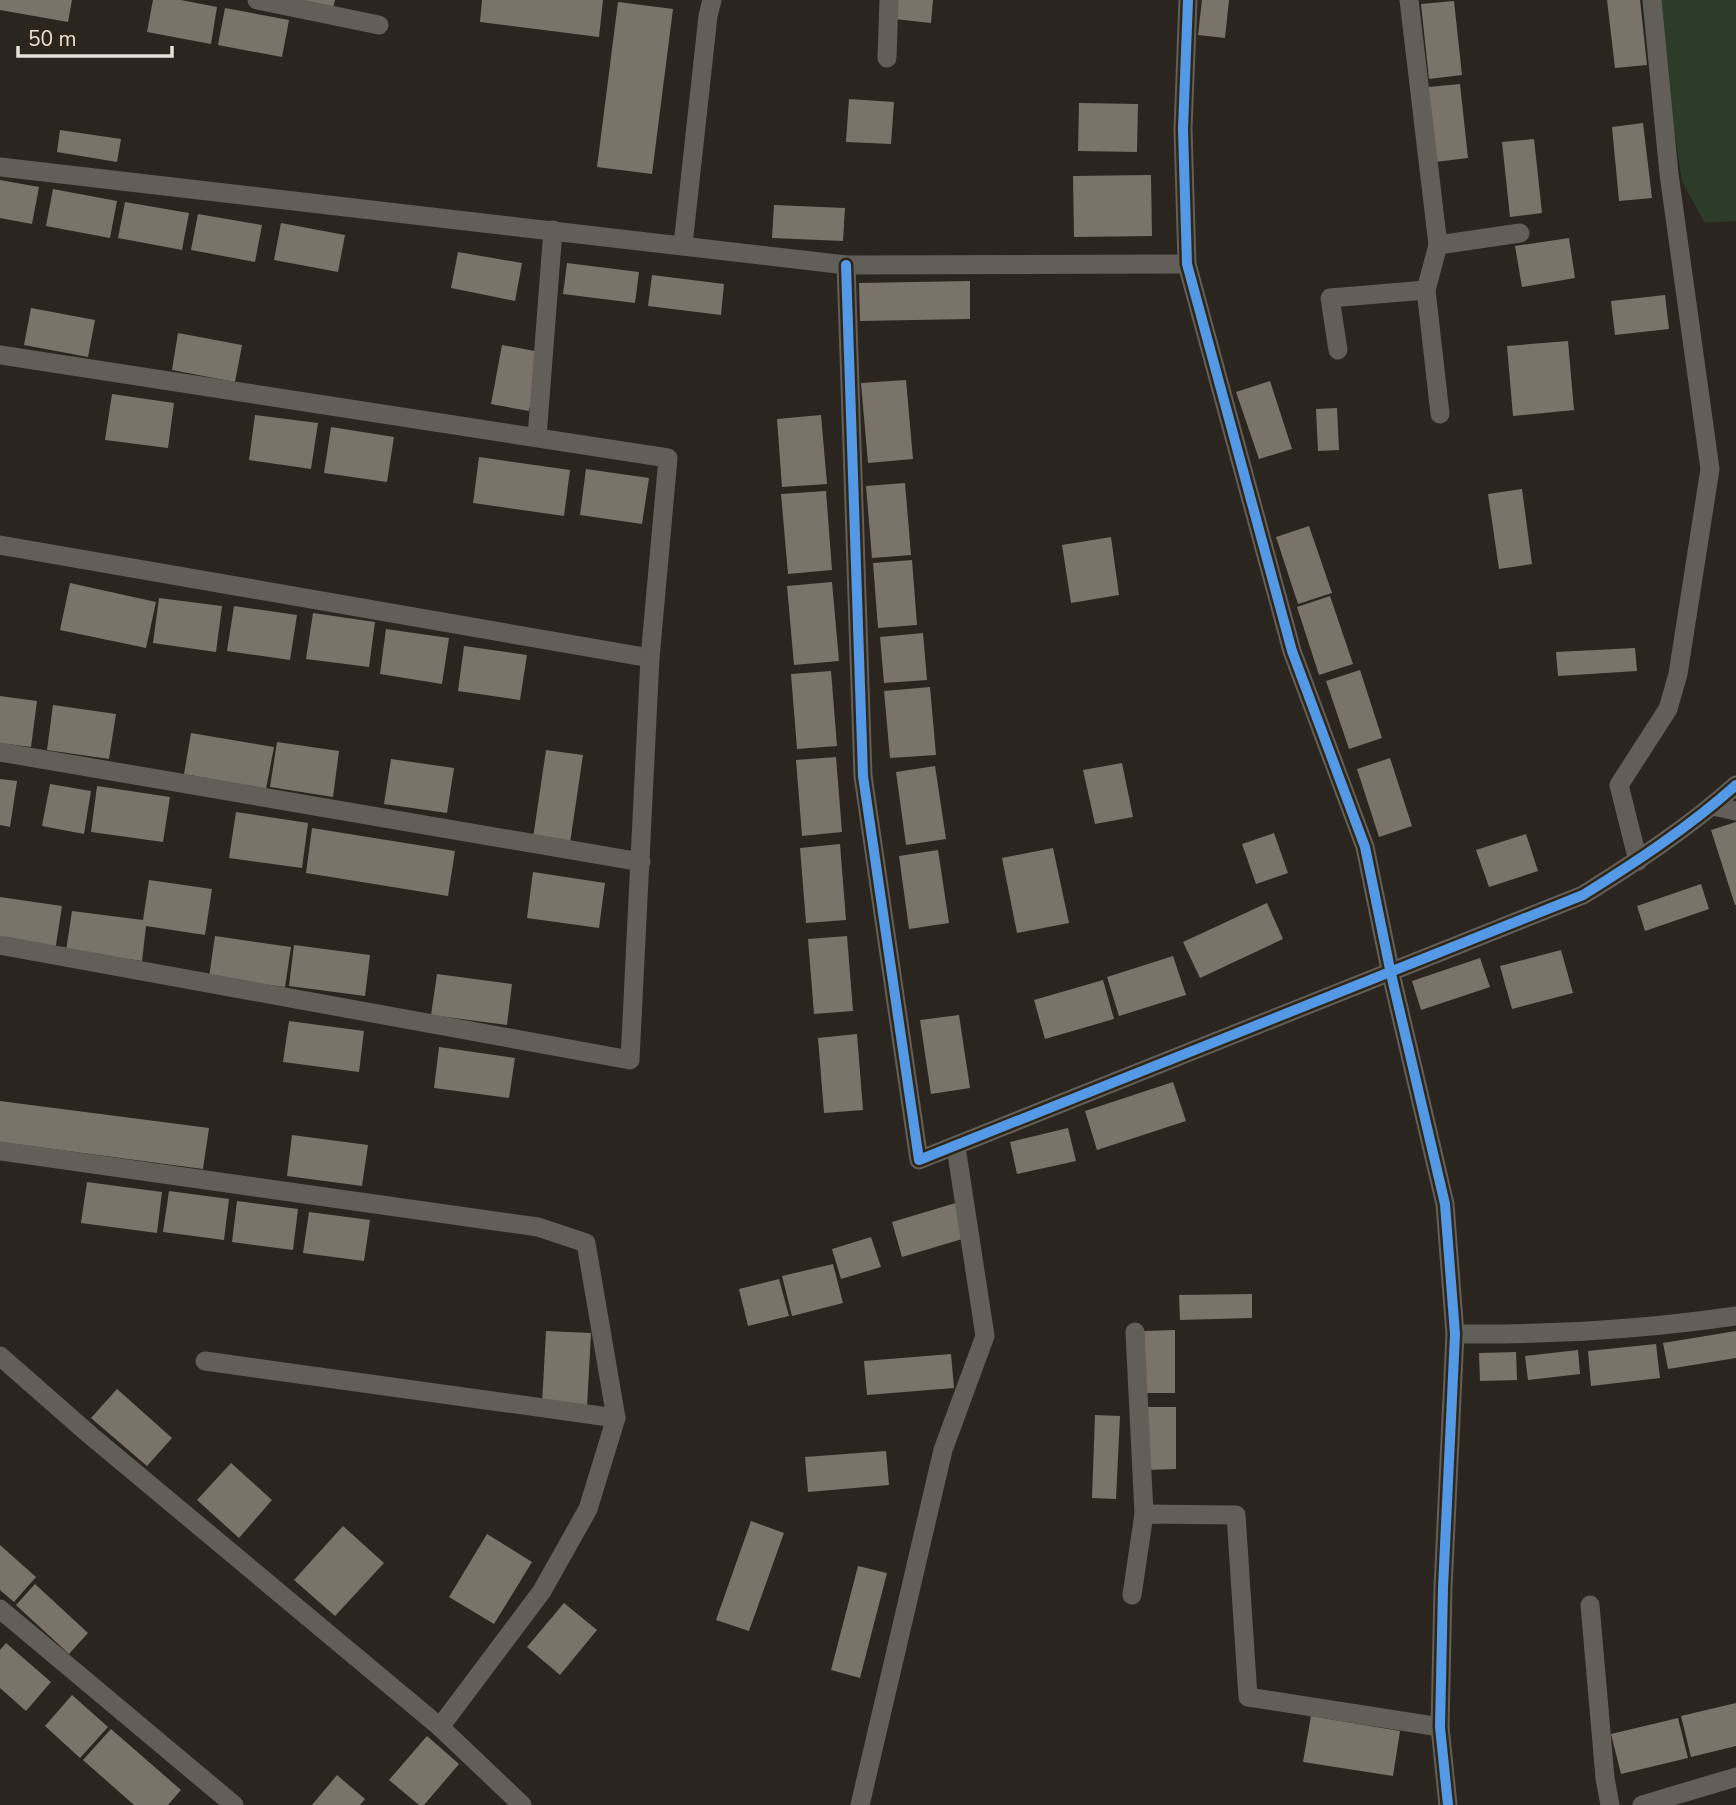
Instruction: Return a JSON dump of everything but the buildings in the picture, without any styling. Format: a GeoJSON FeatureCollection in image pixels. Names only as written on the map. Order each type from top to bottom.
{"type":"FeatureCollection","features":[{"type":"Feature","properties":{"kind":"street"},"geometry":{"type":"LineString","coordinates":[[257,0],[379,25]]}},
{"type":"Feature","properties":{"kind":"street"},"geometry":{"type":"LineString","coordinates":[[683,245],[712,0]]}},
{"type":"Feature","properties":{"kind":"street"},"geometry":{"type":"LineString","coordinates":[[887,58],[889,0]]}},
{"type":"Feature","properties":{"kind":"street"},"geometry":{"type":"LineString","coordinates":[[1188,0],[1183,129],[1187,264],[1292,651],[1365,847],[1391,974],[1445,1204],[1455,1334],[1443,1588],[1440,1727],[1448,1805]]}},
{"type":"Feature","properties":{"kind":"street"},"geometry":{"type":"LineString","coordinates":[[1409,0],[1438,245],[1426,290],[1440,414]]}},
{"type":"Feature","properties":{"kind":"street"},"geometry":{"type":"LineString","coordinates":[[1638,861],[1619,785],[1668,709],[1678,674],[1710,469],[1669,174],[1652,0]]}},
{"type":"Feature","properties":{"kind":"street"},"geometry":{"type":"LineString","coordinates":[[0,167],[846,265],[1187,264]]}},
{"type":"Feature","properties":{"kind":"street"},"geometry":{"type":"LineString","coordinates":[[537,437],[553,230]]}},
{"type":"Feature","properties":{"kind":"street"},"geometry":{"type":"LineString","coordinates":[[1438,245],[1520,233]]}},
{"type":"Feature","properties":{"kind":"street"},"geometry":{"type":"LineString","coordinates":[[846,265],[863,776],[919,1160],[1391,974],[1583,895],[1638,861],[1713,806],[1736,785]]}},
{"type":"Feature","properties":{"kind":"street"},"geometry":{"type":"LineString","coordinates":[[1338,350],[1330,298],[1426,290]]}},
{"type":"Feature","properties":{"kind":"street"},"geometry":{"type":"LineString","coordinates":[[0,355],[668,458],[650,658],[630,1060],[0,945]]}},
{"type":"Feature","properties":{"kind":"street"},"geometry":{"type":"LineString","coordinates":[[0,545],[650,658]]}},
{"type":"Feature","properties":{"kind":"street"},"geometry":{"type":"LineString","coordinates":[[0,752],[641,862]]}},
{"type":"Feature","properties":{"kind":"street"},"geometry":{"type":"LineString","coordinates":[[1713,806],[1736,811]]}},
{"type":"Feature","properties":{"kind":"street"},"geometry":{"type":"LineString","coordinates":[[860,1805],[943,1450],[985,1336],[956,1147]]}},
{"type":"Feature","properties":{"kind":"street"},"geometry":{"type":"LineString","coordinates":[[0,1151],[538,1227],[586,1243],[616,1418],[588,1509],[542,1591],[440,1727]]}},
{"type":"Feature","properties":{"kind":"street"},"geometry":{"type":"LineString","coordinates":[[1455,1334],[1539,1335],[1672,1325],[1736,1316]]}},
{"type":"Feature","properties":{"kind":"street"},"geometry":{"type":"LineString","coordinates":[[1132,1595],[1144,1514],[1135,1332]]}},
{"type":"Feature","properties":{"kind":"street"},"geometry":{"type":"LineString","coordinates":[[0,1356],[90,1435],[440,1727],[500,1798],[522,1805]]}},
{"type":"Feature","properties":{"kind":"street"},"geometry":{"type":"LineString","coordinates":[[205,1361],[616,1418]]}},
{"type":"Feature","properties":{"kind":"street"},"geometry":{"type":"LineString","coordinates":[[1144,1514],[1236,1515],[1248,1698],[1440,1727]]}},
{"type":"Feature","properties":{"kind":"street"},"geometry":{"type":"LineString","coordinates":[[1590,1605],[1605,1778],[1610,1805]]}},
{"type":"Feature","properties":{"kind":"street"},"geometry":{"type":"LineString","coordinates":[[0,1609],[234,1805]]}},
{"type":"Feature","properties":{"kind":"street"},"geometry":{"type":"LineString","coordinates":[[1642,1805],[1736,1777]]}},
{"type":"Feature","properties":{"kind":"green space"},"geometry":{"type":"Polygon","coordinates":[[[1660,0],[1736,0],[1736,221],[1705,223],[1682,182],[1659,30],[1660,0]]]}},
{"type":"Feature","properties":{"kind":"cycle path"},"geometry":{"type":"LineString","coordinates":[[1188,0],[1183,129],[1187,264],[1292,651],[1365,847],[1391,974],[1445,1204],[1455,1334],[1443,1588],[1440,1727],[1448,1805]]}},
{"type":"Feature","properties":{"kind":"cycle path"},"geometry":{"type":"LineString","coordinates":[[846,265],[863,776],[919,1160],[1583,895],[1662,843],[1736,785]]}}]}
